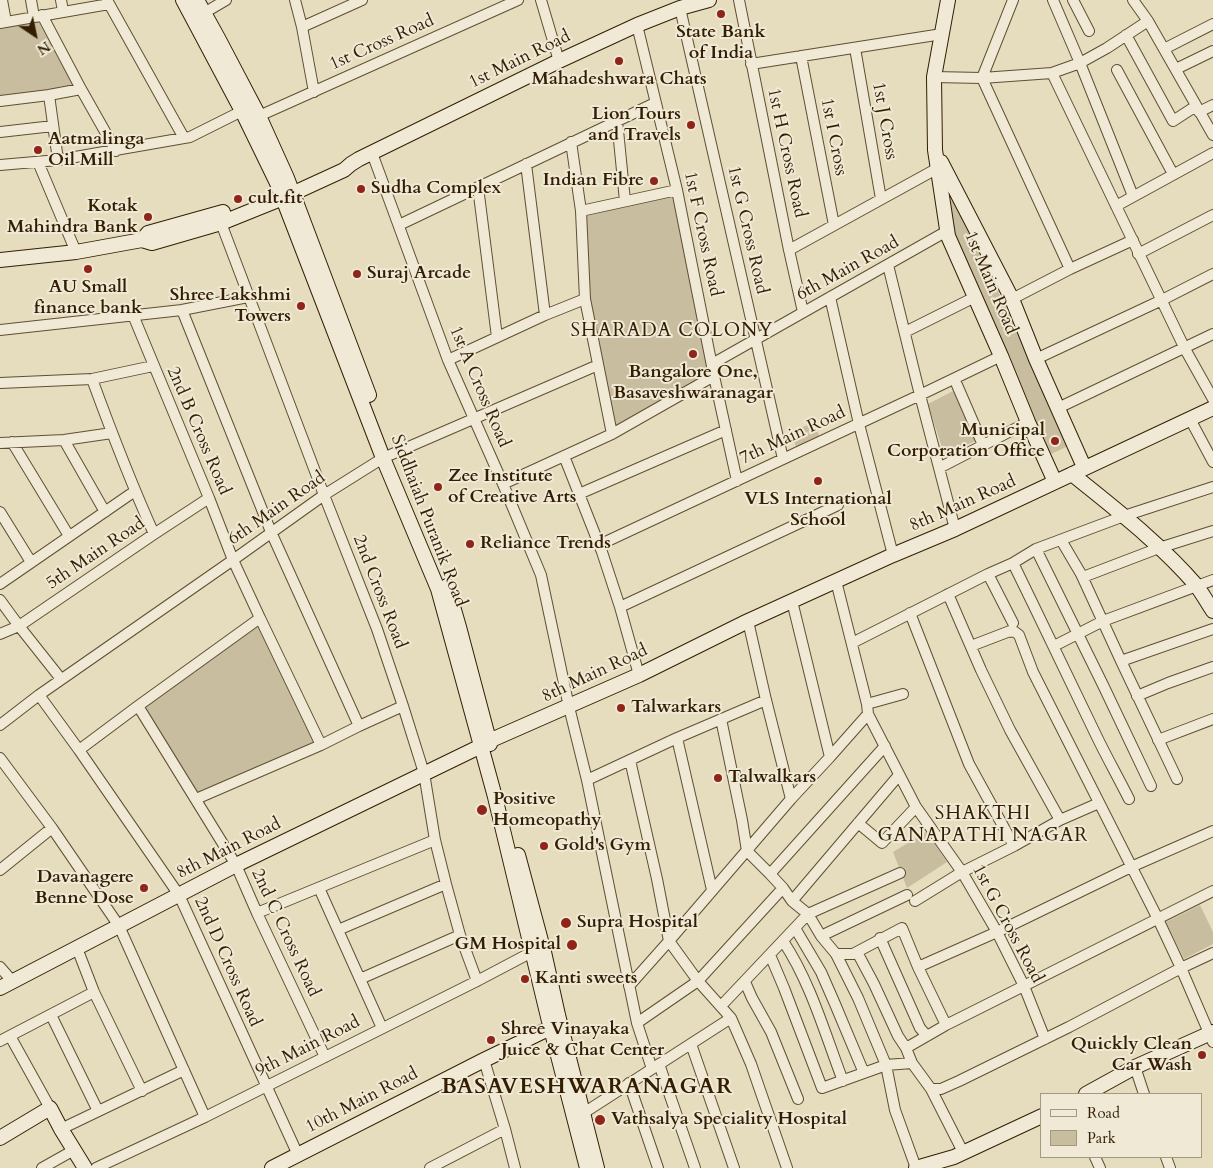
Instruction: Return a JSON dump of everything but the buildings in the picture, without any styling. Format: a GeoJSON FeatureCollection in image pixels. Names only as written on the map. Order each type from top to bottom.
{"type":"FeatureCollection","features":[{"type":"Feature","properties":{"kind":"street"},"geometry":{"type":"LineString","coordinates":[[2,0],[3,22],[108,2],[184,138]]}},
{"type":"Feature","properties":{"kind":"street"},"geometry":{"type":"LineString","coordinates":[[31,0],[38,16],[116,150]]}},
{"type":"Feature","properties":{"kind":"street"},"geometry":{"type":"LineString","coordinates":[[61,0],[64,11]]}},
{"type":"Feature","properties":{"kind":"street","name":"Siddhaiah Puranik Road"},"geometry":{"type":"LineString","coordinates":[[183,0],[287,191]]}},
{"type":"Feature","properties":{"kind":"street","name":"Siddhaiah Puranik Road"},"geometry":{"type":"LineString","coordinates":[[197,0],[259,116],[287,191],[311,243],[387,456],[446,586],[459,627],[495,797],[532,952],[556,1029],[578,1116],[587,1168]]}},
{"type":"Feature","properties":{"kind":"street"},"geometry":{"type":"LineString","coordinates":[[204,13],[226,0]]}},
{"type":"Feature","properties":{"kind":"street"},"geometry":{"type":"LineString","coordinates":[[295,0],[302,26],[314,92]]}},
{"type":"Feature","properties":{"kind":"street"},"geometry":{"type":"LineString","coordinates":[[302,26],[362,0]]}},
{"type":"Feature","properties":{"kind":"street","name":"1st Cross Road"},"geometry":{"type":"LineString","coordinates":[[259,116],[518,0]]}},
{"type":"Feature","properties":{"kind":"street"},"geometry":{"type":"LineString","coordinates":[[541,0],[559,61]]}},
{"type":"Feature","properties":{"kind":"street","name":"1st Main Road"},"geometry":{"type":"LineString","coordinates":[[287,191],[344,170],[350,164],[372,153],[559,61],[637,25],[680,8],[709,0]]}},
{"type":"Feature","properties":{"kind":"street","name":"1st H Cross Road"},"geometry":{"type":"LineString","coordinates":[[739,0],[803,312]]}},
{"type":"Feature","properties":{"kind":"street","name":"1st Main Road"},"geometry":{"type":"LineString","coordinates":[[948,0],[934,77],[935,150],[948,236],[1055,482]]}},
{"type":"Feature","properties":{"kind":"street"},"geometry":{"type":"LineString","coordinates":[[1013,0],[982,78],[1070,268]]}},
{"type":"Feature","properties":{"kind":"street"},"geometry":{"type":"LineString","coordinates":[[1053,0],[1134,196]]}},
{"type":"Feature","properties":{"kind":"street"},"geometry":{"type":"LineString","coordinates":[[1073,0],[1089,31]]}},
{"type":"Feature","properties":{"kind":"street"},"geometry":{"type":"LineString","coordinates":[[1133,0],[1148,20],[1213,135]]}},
{"type":"Feature","properties":{"kind":"street","name":"1st G Cross Road"},"geometry":{"type":"LineString","coordinates":[[680,8],[783,459]]}},
{"type":"Feature","properties":{"kind":"street"},"geometry":{"type":"LineString","coordinates":[[934,77],[982,78],[1052,73],[1080,63],[1108,48],[1148,20]]}},
{"type":"Feature","properties":{"kind":"street"},"geometry":{"type":"LineString","coordinates":[[1164,49],[1213,24]]}},
{"type":"Feature","properties":{"kind":"street","name":"1st F Cross Road"},"geometry":{"type":"LineString","coordinates":[[637,25],[677,190],[737,481]]}},
{"type":"Feature","properties":{"kind":"street"},"geometry":{"type":"LineString","coordinates":[[751,64],[942,34]]}},
{"type":"Feature","properties":{"kind":"street"},"geometry":{"type":"LineString","coordinates":[[1126,35],[1174,121],[1198,109],[1213,105]]}},
{"type":"Feature","properties":{"kind":"street","name":"1st J Cross"},"geometry":{"type":"LineString","coordinates":[[855,48],[881,199]]}},
{"type":"Feature","properties":{"kind":"street"},"geometry":{"type":"LineString","coordinates":[[1176,69],[1213,51]]}},
{"type":"Feature","properties":{"kind":"street","name":"1st I Cross"},"geometry":{"type":"LineString","coordinates":[[801,56],[834,225]]}},
{"type":"Feature","properties":{"kind":"street"},"geometry":{"type":"LineString","coordinates":[[1117,70],[1173,174]]}},
{"type":"Feature","properties":{"kind":"street"},"geometry":{"type":"LineString","coordinates":[[1052,73],[1138,254],[1213,399]]}},
{"type":"Feature","properties":{"kind":"street"},"geometry":{"type":"LineString","coordinates":[[0,101],[81,89]]}},
{"type":"Feature","properties":{"kind":"street"},"geometry":{"type":"LineString","coordinates":[[49,95],[58,160]]}},
{"type":"Feature","properties":{"kind":"street"},"geometry":{"type":"LineString","coordinates":[[399,225],[655,103]]}},
{"type":"Feature","properties":{"kind":"street"},"geometry":{"type":"LineString","coordinates":[[0,166],[58,160],[190,137],[242,111]]}},
{"type":"Feature","properties":{"kind":"street"},"geometry":{"type":"LineString","coordinates":[[617,120],[625,200]]}},
{"type":"Feature","properties":{"kind":"street"},"geometry":{"type":"LineString","coordinates":[[0,132],[53,126]]}},
{"type":"Feature","properties":{"kind":"street"},"geometry":{"type":"LineString","coordinates":[[572,142],[581,211],[585,299],[612,434]]}},
{"type":"Feature","properties":{"kind":"street"},"geometry":{"type":"LineString","coordinates":[[935,150],[1012,299],[1058,408],[1078,471],[1197,586],[1213,611]]}},
{"type":"Feature","properties":{"kind":"street"},"geometry":{"type":"LineString","coordinates":[[1116,206],[1213,152]]}},
{"type":"Feature","properties":{"kind":"street","name":"1st A Cross Road"},"geometry":{"type":"LineString","coordinates":[[372,153],[448,360],[541,575],[569,707],[587,780],[637,1023],[695,1168]]}},
{"type":"Feature","properties":{"kind":"street"},"geometry":{"type":"LineString","coordinates":[[38,162],[76,252]]}},
{"type":"Feature","properties":{"kind":"street"},"geometry":{"type":"LineString","coordinates":[[526,164],[544,315]]}},
{"type":"Feature","properties":{"kind":"street"},"geometry":{"type":"LineString","coordinates":[[789,250],[938,168]]}},
{"type":"Feature","properties":{"kind":"street"},"geometry":{"type":"LineString","coordinates":[[478,187],[497,337]]}},
{"type":"Feature","properties":{"kind":"street"},"geometry":{"type":"LineString","coordinates":[[581,211],[677,190]]}},
{"type":"Feature","properties":{"kind":"street"},"geometry":{"type":"LineString","coordinates":[[0,260],[76,252],[142,240],[152,243],[221,223],[287,191]]}},
{"type":"Feature","properties":{"kind":"street"},"geometry":{"type":"LineString","coordinates":[[142,240],[148,233],[227,211],[287,191]]}},
{"type":"Feature","properties":{"kind":"street"},"geometry":{"type":"LineString","coordinates":[[1138,254],[1213,215]]}},
{"type":"Feature","properties":{"kind":"street","name":"2nd Cross Road"},"geometry":{"type":"LineString","coordinates":[[221,223],[377,629],[424,773],[435,840],[446,884],[460,935],[477,981]]}},
{"type":"Feature","properties":{"kind":"street","name":"6th Main Road"},"geometry":{"type":"LineString","coordinates":[[712,364],[947,231]]}},
{"type":"Feature","properties":{"kind":"street"},"geometry":{"type":"LineString","coordinates":[[1012,299],[1070,268],[1133,240]]}},
{"type":"Feature","properties":{"kind":"street"},"geometry":{"type":"LineString","coordinates":[[888,264],[955,529]]}},
{"type":"Feature","properties":{"kind":"street"},"geometry":{"type":"LineString","coordinates":[[1036,359],[1213,274]]}},
{"type":"Feature","properties":{"kind":"street"},"geometry":{"type":"LineString","coordinates":[[0,330],[182,310],[248,297]]}},
{"type":"Feature","properties":{"kind":"street"},"geometry":{"type":"LineString","coordinates":[[905,332],[975,297]]}},
{"type":"Feature","properties":{"kind":"street"},"geometry":{"type":"LineString","coordinates":[[830,298],[859,424],[893,555]]}},
{"type":"Feature","properties":{"kind":"street"},"geometry":{"type":"LineString","coordinates":[[448,360],[544,315],[585,299]]}},
{"type":"Feature","properties":{"kind":"street"},"geometry":{"type":"LineString","coordinates":[[182,310],[271,532],[359,726]]}},
{"type":"Feature","properties":{"kind":"street","name":"2nd B Cross Road"},"geometry":{"type":"LineString","coordinates":[[133,315],[233,560],[321,745]]}},
{"type":"Feature","properties":{"kind":"street"},"geometry":{"type":"LineString","coordinates":[[1058,408],[1213,334]]}},
{"type":"Feature","properties":{"kind":"street","name":"7th Main Road"},"geometry":{"type":"LineString","coordinates":[[599,545],[1001,356]]}},
{"type":"Feature","properties":{"kind":"street","name":"6th Main Road"},"geometry":{"type":"LineString","coordinates":[[0,724],[38,695],[324,495],[387,456],[598,365]]}},
{"type":"Feature","properties":{"kind":"street"},"geometry":{"type":"LineString","coordinates":[[0,382],[92,379],[153,366]]}},
{"type":"Feature","properties":{"kind":"street"},"geometry":{"type":"LineString","coordinates":[[503,484],[612,434],[714,376]]}},
{"type":"Feature","properties":{"kind":"street"},"geometry":{"type":"LineString","coordinates":[[92,379],[135,491],[154,534]]}},
{"type":"Feature","properties":{"kind":"street"},"geometry":{"type":"LineString","coordinates":[[957,385],[983,445]]}},
{"type":"Feature","properties":{"kind":"street","name":"8th Main Road"},"geometry":{"type":"LineString","coordinates":[[0,988],[236,865],[424,773],[639,675],[748,621],[955,529],[1213,408]]}},
{"type":"Feature","properties":{"kind":"street"},"geometry":{"type":"LineString","coordinates":[[1190,419],[1213,462]]}},
{"type":"Feature","properties":{"kind":"street"},"geometry":{"type":"LineString","coordinates":[[939,468],[1028,422]]}},
{"type":"Feature","properties":{"kind":"street"},"geometry":{"type":"LineString","coordinates":[[579,494],[726,430]]}},
{"type":"Feature","properties":{"kind":"street"},"geometry":{"type":"LineString","coordinates":[[0,443],[64,440],[112,433]]}},
{"type":"Feature","properties":{"kind":"street"},"geometry":{"type":"LineString","coordinates":[[64,440],[105,512]]}},
{"type":"Feature","properties":{"kind":"street"},"geometry":{"type":"LineString","coordinates":[[12,442],[69,536]]}},
{"type":"Feature","properties":{"kind":"street"},"geometry":{"type":"LineString","coordinates":[[564,456],[599,545],[620,608],[639,675]]}},
{"type":"Feature","properties":{"kind":"street"},"geometry":{"type":"LineString","coordinates":[[852,643],[1013,563],[1036,549],[1124,516],[1213,487]]}},
{"type":"Feature","properties":{"kind":"street"},"geometry":{"type":"LineString","coordinates":[[0,584],[135,491]]}},
{"type":"Feature","properties":{"kind":"street","name":"5th Main Road"},"geometry":{"type":"LineString","coordinates":[[0,634],[19,626],[209,498]]}},
{"type":"Feature","properties":{"kind":"street"},"geometry":{"type":"LineString","coordinates":[[620,608],[838,505]]}},
{"type":"Feature","properties":{"kind":"street"},"geometry":{"type":"LineString","coordinates":[[0,512],[32,562]]}},
{"type":"Feature","properties":{"kind":"street"},"geometry":{"type":"LineString","coordinates":[[1083,577],[1159,548],[1213,531]]}},
{"type":"Feature","properties":{"kind":"street"},"geometry":{"type":"LineString","coordinates":[[1061,540],[1083,577],[1120,661],[1177,779]]}},
{"type":"Feature","properties":{"kind":"street"},"geometry":{"type":"LineString","coordinates":[[1036,549],[1151,786]]}},
{"type":"Feature","properties":{"kind":"street"},"geometry":{"type":"LineString","coordinates":[[1013,563],[1129,799]]}},
{"type":"Feature","properties":{"kind":"street"},"geometry":{"type":"LineString","coordinates":[[988,574],[1013,623]]}},
{"type":"Feature","properties":{"kind":"street"},"geometry":{"type":"LineString","coordinates":[[1054,646],[1102,621],[1213,580]]}},
{"type":"Feature","properties":{"kind":"street","name":"1st G Cross Road"},"geometry":{"type":"LineString","coordinates":[[836,581],[868,709],[916,807],[962,872],[997,932],[1024,986],[1045,1039]]}},
{"type":"Feature","properties":{"kind":"street"},"geometry":{"type":"LineString","coordinates":[[948,594],[1010,730],[1060,820]]}},
{"type":"Feature","properties":{"kind":"street"},"geometry":{"type":"LineString","coordinates":[[0,600],[61,679]]}},
{"type":"Feature","properties":{"kind":"street"},"geometry":{"type":"LineString","coordinates":[[792,601],[830,757]]}},
{"type":"Feature","properties":{"kind":"street"},"geometry":{"type":"LineString","coordinates":[[910,613],[969,764],[1014,846]]}},
{"type":"Feature","properties":{"kind":"street"},"geometry":{"type":"LineString","coordinates":[[79,750],[260,618]]}},
{"type":"Feature","properties":{"kind":"street"},"geometry":{"type":"LineString","coordinates":[[748,621],[791,798]]}},
{"type":"Feature","properties":{"kind":"street"},"geometry":{"type":"LineString","coordinates":[[1120,661],[1213,628]]}},
{"type":"Feature","properties":{"kind":"street"},"geometry":{"type":"LineString","coordinates":[[971,646],[1010,631],[1018,635],[1033,672],[1158,919],[1212,1036],[1135,1067],[1088,1093]]}},
{"type":"Feature","properties":{"kind":"street"},"geometry":{"type":"LineString","coordinates":[[1137,696],[1213,667]]}},
{"type":"Feature","properties":{"kind":"street"},"geometry":{"type":"LineString","coordinates":[[630,986],[791,798],[830,757],[868,709],[904,694]]}},
{"type":"Feature","properties":{"kind":"street","name":"2nd D Cross Road"},"geometry":{"type":"LineString","coordinates":[[38,695],[79,750],[179,895],[298,1155]]}},
{"type":"Feature","properties":{"kind":"street"},"geometry":{"type":"LineString","coordinates":[[587,780],[677,738],[766,700]]}},
{"type":"Feature","properties":{"kind":"street","name":"2nd C Cross Road"},"geometry":{"type":"LineString","coordinates":[[138,706],[236,865],[325,1057]]}},
{"type":"Feature","properties":{"kind":"street"},"geometry":{"type":"LineString","coordinates":[[196,799],[321,745],[403,706]]}},
{"type":"Feature","properties":{"kind":"street"},"geometry":{"type":"LineString","coordinates":[[721,719],[747,851],[783,888],[792,901],[808,914],[821,936],[836,954],[858,998],[886,1065],[895,1110],[916,1168],[954,1157],[1040,1117]]}},
{"type":"Feature","properties":{"kind":"street"},"geometry":{"type":"LineString","coordinates":[[1158,740],[1213,719]]}},
{"type":"Feature","properties":{"kind":"street"},"geometry":{"type":"LineString","coordinates":[[677,738],[712,890]]}},
{"type":"Feature","properties":{"kind":"street","name":"Siddhaiah Puranik Road"},"geometry":{"type":"LineString","coordinates":[[485,744],[544,952],[556,1029]]}},
{"type":"Feature","properties":{"kind":"street"},"geometry":{"type":"LineString","coordinates":[[770,874],[885,746]]}},
{"type":"Feature","properties":{"kind":"street"},"geometry":{"type":"LineString","coordinates":[[0,758],[52,828],[119,926],[205,1117]]}},
{"type":"Feature","properties":{"kind":"street"},"geometry":{"type":"LineString","coordinates":[[630,760],[669,941],[698,981],[731,1018],[751,1064],[787,1168]]}},
{"type":"Feature","properties":{"kind":"street"},"geometry":{"type":"LineString","coordinates":[[792,901],[899,775]]}},
{"type":"Feature","properties":{"kind":"street"},"geometry":{"type":"LineString","coordinates":[[821,936],[912,898],[1014,846],[1060,820],[1099,803]]}},
{"type":"Feature","properties":{"kind":"street"},"geometry":{"type":"LineString","coordinates":[[858,823],[882,843],[916,807]]}},
{"type":"Feature","properties":{"kind":"street"},"geometry":{"type":"LineString","coordinates":[[0,869],[52,828]]}},
{"type":"Feature","properties":{"kind":"street"},"geometry":{"type":"LineString","coordinates":[[918,967],[997,932],[1131,867],[1213,830]]}},
{"type":"Feature","properties":{"kind":"street"},"geometry":{"type":"LineString","coordinates":[[257,913],[435,840]]}},
{"type":"Feature","properties":{"kind":"street"},"geometry":{"type":"LineString","coordinates":[[721,1006],[808,914],[900,873]]}},
{"type":"Feature","properties":{"kind":"street"},"geometry":{"type":"LineString","coordinates":[[338,930],[446,884]]}},
{"type":"Feature","properties":{"kind":"street"},"geometry":{"type":"LineString","coordinates":[[319,888],[382,1028]]}},
{"type":"Feature","properties":{"kind":"street"},"geometry":{"type":"LineString","coordinates":[[637,1023],[698,981],[783,888]]}},
{"type":"Feature","properties":{"kind":"street"},"geometry":{"type":"LineString","coordinates":[[906,1048],[1213,891]]}},
{"type":"Feature","properties":{"kind":"street"},"geometry":{"type":"LineString","coordinates":[[795,928],[821,972],[864,1073]]}},
{"type":"Feature","properties":{"kind":"street"},"geometry":{"type":"LineString","coordinates":[[836,954],[853,954],[902,928],[946,1026]]}},
{"type":"Feature","properties":{"kind":"street"},"geometry":{"type":"LineString","coordinates":[[360,979],[460,935]]}},
{"type":"Feature","properties":{"kind":"street"},"geometry":{"type":"LineString","coordinates":[[880,938],[920,1028],[927,1036]]}},
{"type":"Feature","properties":{"kind":"street"},"geometry":{"type":"LineString","coordinates":[[783,941],[804,981],[843,1081]]}},
{"type":"Feature","properties":{"kind":"street"},"geometry":{"type":"LineString","coordinates":[[77,948],[94,992],[142,1091]]}},
{"type":"Feature","properties":{"kind":"street","name":"9th Main Road"},"geometry":{"type":"LineString","coordinates":[[96,1168],[205,1117],[532,952]]}},
{"type":"Feature","properties":{"kind":"street"},"geometry":{"type":"LineString","coordinates":[[857,952],[912,1063],[931,1089],[964,1152]]}},
{"type":"Feature","properties":{"kind":"street"},"geometry":{"type":"LineString","coordinates":[[931,1089],[941,1089],[1045,1039],[1213,953]]}},
{"type":"Feature","properties":{"kind":"street"},"geometry":{"type":"LineString","coordinates":[[770,955],[822,1088],[886,1065],[912,1063]]}},
{"type":"Feature","properties":{"kind":"street"},"geometry":{"type":"LineString","coordinates":[[0,967],[13,982]]}},
{"type":"Feature","properties":{"kind":"street"},"geometry":{"type":"LineString","coordinates":[[745,982],[771,1032],[798,1099]]}},
{"type":"Feature","properties":{"kind":"street"},"geometry":{"type":"LineString","coordinates":[[84,1168],[50,1108],[5,1039],[94,992]]}},
{"type":"Feature","properties":{"kind":"street"},"geometry":{"type":"LineString","coordinates":[[50,1014],[98,1111]]}},
{"type":"Feature","properties":{"kind":"street"},"geometry":{"type":"LineString","coordinates":[[578,1116],[731,1018]]}},
{"type":"Feature","properties":{"kind":"street","name":"10th Main Road"},"geometry":{"type":"LineString","coordinates":[[272,1168],[484,1060],[544,1032],[556,1029]]}},
{"type":"Feature","properties":{"kind":"street"},"geometry":{"type":"LineString","coordinates":[[691,1044],[734,1168]]}},
{"type":"Feature","properties":{"kind":"street"},"geometry":{"type":"LineString","coordinates":[[484,1060],[516,1168]]}},
{"type":"Feature","properties":{"kind":"street"},"geometry":{"type":"LineString","coordinates":[[1135,1067],[1144,1093]]}},
{"type":"Feature","properties":{"kind":"street"},"geometry":{"type":"LineString","coordinates":[[61,1129],[184,1070]]}},
{"type":"Feature","properties":{"kind":"street"},"geometry":{"type":"LineString","coordinates":[[629,1083],[658,1168]]}},
{"type":"Feature","properties":{"kind":"street"},"geometry":{"type":"LineString","coordinates":[[2,1132],[50,1108]]}},
{"type":"Feature","properties":{"kind":"street","name":"Siddhaiah Puranik Road"},"geometry":{"type":"LineString","coordinates":[[578,1116],[597,1168]]}},
{"type":"Feature","properties":{"kind":"street"},"geometry":{"type":"LineString","coordinates":[[430,1168],[441,1165],[505,1129]]}},
{"type":"Feature","properties":{"kind":"street"},"geometry":{"type":"LineString","coordinates":[[42,1168],[74,1150]]}},
{"type":"Feature","properties":{"kind":"green space"},"geometry":{"type":"Polygon","coordinates":[[[37,19],[74,88],[0,98],[0,26],[37,19]]]}},
{"type":"Feature","properties":{"kind":"green space"},"geometry":{"type":"Polygon","coordinates":[[[951,193],[1028,354],[1068,446],[1051,454],[952,235],[951,193]]]}},
{"type":"Feature","properties":{"kind":"green space"},"geometry":{"type":"Polygon","coordinates":[[[673,195],[712,380],[616,425],[589,298],[586,216],[673,195]]]}},
{"type":"Feature","properties":{"kind":"green space"},"geometry":{"type":"Polygon","coordinates":[[[955,390],[976,441],[944,454],[928,404],[955,390]]]}},
{"type":"Feature","properties":{"kind":"green space"},"geometry":{"type":"Polygon","coordinates":[[[814,423],[821,440],[797,449],[790,431],[814,423]]]}},
{"type":"Feature","properties":{"kind":"green space"},"geometry":{"type":"Polygon","coordinates":[[[260,622],[318,745],[197,797],[140,707],[260,622]]]}},
{"type":"Feature","properties":{"kind":"green space"},"geometry":{"type":"Polygon","coordinates":[[[926,832],[947,862],[907,888],[893,852],[926,832]]]}},
{"type":"Feature","properties":{"kind":"green space"},"geometry":{"type":"Polygon","coordinates":[[[1200,905],[1213,932],[1213,944],[1184,959],[1166,922],[1200,905]]]}},
{"type":"Feature","properties":{"kind":"place","name":"State Bank of India"},"geometry":{"type":"Point","coordinates":[721,14]}},
{"type":"Feature","properties":{"kind":"place","name":"Mahadeshwara Chats"},"geometry":{"type":"Point","coordinates":[619,61]}},
{"type":"Feature","properties":{"kind":"place","name":"Lion Tours and Travels"},"geometry":{"type":"Point","coordinates":[691,125]}},
{"type":"Feature","properties":{"kind":"place","name":"Aatmalinga Oil Mill"},"geometry":{"type":"Point","coordinates":[38,150]}},
{"type":"Feature","properties":{"kind":"place","name":"Indian Fibre"},"geometry":{"type":"Point","coordinates":[654,181]}},
{"type":"Feature","properties":{"kind":"place","name":"Sudha Complex"},"geometry":{"type":"Point","coordinates":[361,189]}},
{"type":"Feature","properties":{"kind":"place","name":"cult.fit"},"geometry":{"type":"Point","coordinates":[238,199]}},
{"type":"Feature","properties":{"kind":"place","name":"Kotak Mahindra Bank"},"geometry":{"type":"Point","coordinates":[148,217]}},
{"type":"Feature","properties":{"kind":"place","name":"AU Small finance bank"},"geometry":{"type":"Point","coordinates":[88,269]}},
{"type":"Feature","properties":{"kind":"place","name":"Suraj Arcade"},"geometry":{"type":"Point","coordinates":[357,274]}},
{"type":"Feature","properties":{"kind":"place","name":"Shree Lakshmi Towers"},"geometry":{"type":"Point","coordinates":[301,306]}},
{"type":"Feature","properties":{"kind":"place","name":"Bangalore One, Basaveshwaranagar"},"geometry":{"type":"Point","coordinates":[693,354]}},
{"type":"Feature","properties":{"kind":"place","name":"Municipal Corporation Office"},"geometry":{"type":"Point","coordinates":[1055,441]}},
{"type":"Feature","properties":{"kind":"place","name":"VLS International School"},"geometry":{"type":"Point","coordinates":[818,481]}},
{"type":"Feature","properties":{"kind":"place","name":"Zee Institute of Creative Arts"},"geometry":{"type":"Point","coordinates":[438,487]}},
{"type":"Feature","properties":{"kind":"place","name":"Reliance Trends"},"geometry":{"type":"Point","coordinates":[470,544]}},
{"type":"Feature","properties":{"kind":"place","name":"Talwarkars"},"geometry":{"type":"Point","coordinates":[621,708]}},
{"type":"Feature","properties":{"kind":"place","name":"Talwalkars"},"geometry":{"type":"Point","coordinates":[718,778]}},
{"type":"Feature","properties":{"kind":"place","name":"Positive Homeopathy"},"geometry":{"type":"Point","coordinates":[482,810]}},
{"type":"Feature","properties":{"kind":"place","name":"Gold's Gym"},"geometry":{"type":"Point","coordinates":[544,846]}},
{"type":"Feature","properties":{"kind":"place","name":"Davanagere Benne Dose"},"geometry":{"type":"Point","coordinates":[144,888]}},
{"type":"Feature","properties":{"kind":"place","name":"Supra Hospital"},"geometry":{"type":"Point","coordinates":[566,923]}},
{"type":"Feature","properties":{"kind":"place","name":"GM Hospital"},"geometry":{"type":"Point","coordinates":[572,945]}},
{"type":"Feature","properties":{"kind":"place","name":"Kanti sweets"},"geometry":{"type":"Point","coordinates":[525,979]}},
{"type":"Feature","properties":{"kind":"place","name":"Shree Vinayaka Juice & Chat Center"},"geometry":{"type":"Point","coordinates":[491,1040]}},
{"type":"Feature","properties":{"kind":"place","name":"Quickly Clean Car Wash"},"geometry":{"type":"Point","coordinates":[1202,1055]}},
{"type":"Feature","properties":{"kind":"place","name":"Vathsalya Speciality Hospital"},"geometry":{"type":"Point","coordinates":[600,1120]}},
{"type":"Feature","properties":{"kind":"district","name":"SHARADA COLONY"},"geometry":{"type":"Point","coordinates":[672,332]}},
{"type":"Feature","properties":{"kind":"district","name":"SHAKTHI GANAPATHI NAGAR"},"geometry":{"type":"Point","coordinates":[983,826]}},
{"type":"Feature","properties":{"kind":"district","name":"BASAVESHWARANAGAR"},"geometry":{"type":"Point","coordinates":[587,1088]}}]}
